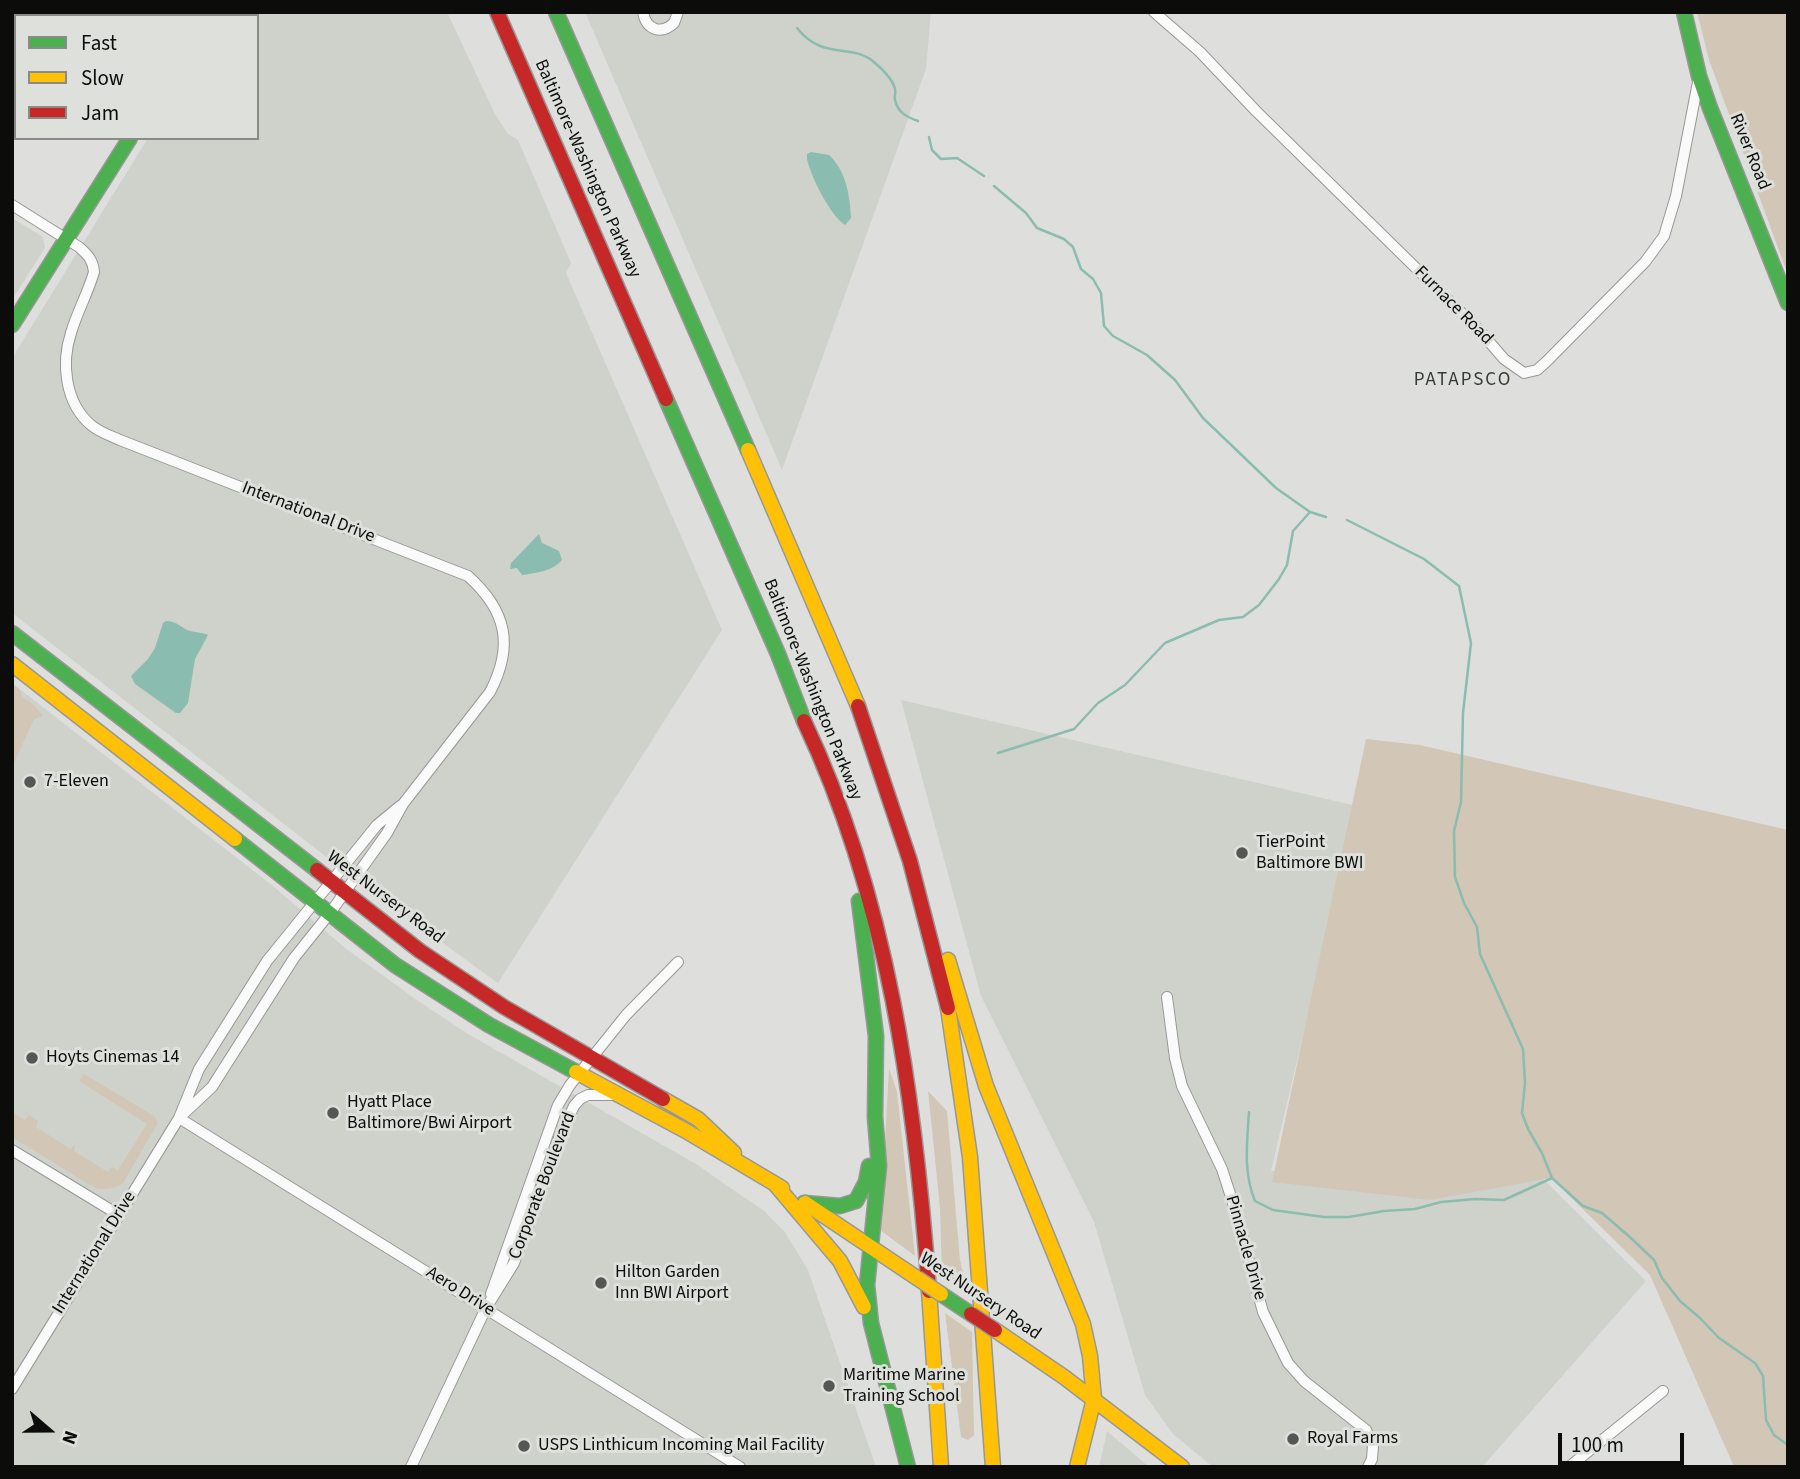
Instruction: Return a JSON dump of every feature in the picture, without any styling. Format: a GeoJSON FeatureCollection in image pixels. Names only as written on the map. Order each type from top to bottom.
{"type":"FeatureCollection","features":[{"type":"Feature","properties":{"kind":"main road","name":"Baltimore-Washington Parkway"},"geometry":{"type":"LineString","coordinates":[[497,12],[755,599],[804,721],[827,770],[856,856],[877,930],[914,1119],[941,1467]]}},
{"type":"Feature","properties":{"kind":"main road"},"geometry":{"type":"LineString","coordinates":[[548,12],[567,55],[590,91]]}},
{"type":"Feature","properties":{"kind":"main road","name":"Baltimore-Washington Parkway"},"geometry":{"type":"LineString","coordinates":[[556,12],[845,673],[884,775],[928,919],[958,1065],[975,1203],[993,1467]]}},
{"type":"Feature","properties":{"kind":"main road","name":"River Road"},"geometry":{"type":"LineString","coordinates":[[1684,12],[1699,76],[1788,303]]}},
{"type":"Feature","properties":{"kind":"main road"},"geometry":{"type":"LineString","coordinates":[[12,325],[129,140]]}},
{"type":"Feature","properties":{"kind":"main road","name":"West Nursery Road"},"geometry":{"type":"LineString","coordinates":[[12,633],[345,893],[456,976],[698,1119],[750,1168]]}},
{"type":"Feature","properties":{"kind":"main road","name":"West Nursery Road"},"geometry":{"type":"LineString","coordinates":[[12,664],[395,965],[441,997],[750,1168],[995,1330],[1094,1399],[1182,1467]]}},
{"type":"Feature","properties":{"kind":"main road"},"geometry":{"type":"LineString","coordinates":[[804,721],[848,858],[858,898],[876,1035],[875,1117],[878,1166],[867,1285],[871,1323],[908,1467]]}},
{"type":"Feature","properties":{"kind":"main road"},"geometry":{"type":"LineString","coordinates":[[884,775],[913,842],[986,1086],[1083,1324],[1090,1356],[1094,1399],[1077,1467]]}},
{"type":"Feature","properties":{"kind":"main road"},"geometry":{"type":"LineString","coordinates":[[579,1075],[596,1073],[678,1120],[698,1119]]}},
{"type":"Feature","properties":{"kind":"main road"},"geometry":{"type":"LineString","coordinates":[[804,1203],[846,1207],[856,1202],[868,1179],[875,1117]]}},
{"type":"Feature","properties":{"kind":"main road"},"geometry":{"type":"LineString","coordinates":[[775,1184],[839,1261],[871,1323]]}},
{"type":"Feature","properties":{"kind":"street"},"geometry":{"type":"LineString","coordinates":[[643,12],[647,24],[660,30],[674,23],[678,12]]}},
{"type":"Feature","properties":{"kind":"street","name":"Furnace Road"},"geometry":{"type":"LineString","coordinates":[[1154,12],[1200,52],[1256,111],[1479,330],[1504,359],[1524,373],[1537,370],[1546,362],[1645,262],[1664,236],[1676,196],[1699,76]]}},
{"type":"Feature","properties":{"kind":"street","name":"International Drive"},"geometry":{"type":"LineString","coordinates":[[12,205],[89,255],[94,272],[71,333],[65,362],[70,391],[79,410],[91,425],[120,440],[468,576],[492,602],[505,639],[500,673],[490,692],[403,804],[387,833],[345,893],[294,958],[212,1087],[179,1118]]}},
{"type":"Feature","properties":{"kind":"street","name":"International Drive"},"geometry":{"type":"LineString","coordinates":[[12,1389],[179,1118],[206,1058],[267,961],[377,825],[403,804]]}},
{"type":"Feature","properties":{"kind":"street","name":"Corporate Boulevard"},"geometry":{"type":"LineString","coordinates":[[411,1467],[486,1308],[558,1105],[626,1015],[678,962]]}},
{"type":"Feature","properties":{"kind":"street","name":"Pinnacle Drive"},"geometry":{"type":"LineString","coordinates":[[1167,997],[1175,1058],[1182,1086],[1222,1169],[1263,1312],[1288,1363],[1304,1381],[1366,1430],[1373,1446],[1368,1467]]}},
{"type":"Feature","properties":{"kind":"street","name":"Corporate Boulevard"},"geometry":{"type":"LineString","coordinates":[[486,1308],[514,1263],[558,1141],[574,1106],[588,1095],[619,1096]]}},
{"type":"Feature","properties":{"kind":"street","name":"Aero Drive"},"geometry":{"type":"LineString","coordinates":[[179,1118],[740,1467]]}},
{"type":"Feature","properties":{"kind":"street"},"geometry":{"type":"LineString","coordinates":[[12,1150],[119,1215]]}},
{"type":"Feature","properties":{"kind":"street"},"geometry":{"type":"LineString","coordinates":[[1569,1467],[1663,1391]]}},
{"type":"Feature","properties":{"kind":"shaded area"},"geometry":{"type":"Polygon","coordinates":[[[447,12],[495,114],[508,134],[518,140],[571,263],[566,273],[722,630],[498,983],[360,883],[12,613],[12,358],[147,140],[259,140],[259,14],[227,14],[447,12]]]}},
{"type":"Feature","properties":{"kind":"shaded area"},"geometry":{"type":"Polygon","coordinates":[[[585,12],[931,12],[926,69],[782,470],[585,12]]]}},
{"type":"Feature","properties":{"kind":"shaded area"},"geometry":{"type":"Polygon","coordinates":[[[1697,12],[1788,12],[1788,275],[1709,60],[1697,12]]]}},
{"type":"Feature","properties":{"kind":"shaded area"},"geometry":{"type":"Polygon","coordinates":[[[811,152],[829,155],[843,176],[851,218],[845,225],[833,213],[817,185],[807,159],[807,154],[811,152]]]}},
{"type":"Feature","properties":{"kind":"shaded area"},"geometry":{"type":"Polygon","coordinates":[[[12,218],[43,237],[45,248],[12,300],[12,218]]]}},
{"type":"Feature","properties":{"kind":"shaded area"},"geometry":{"type":"Polygon","coordinates":[[[539,534],[542,543],[559,551],[562,560],[549,569],[522,575],[517,568],[510,569],[511,563],[539,534]]]}},
{"type":"Feature","properties":{"kind":"shaded area"},"geometry":{"type":"Polygon","coordinates":[[[166,621],[208,635],[195,659],[188,703],[180,713],[176,713],[135,684],[131,676],[155,648],[166,621]]]}},
{"type":"Feature","properties":{"kind":"shaded area"},"geometry":{"type":"Polygon","coordinates":[[[12,683],[273,886],[345,948],[414,998],[468,1034],[696,1164],[764,1211],[785,1232],[808,1270],[876,1467],[12,1467],[12,683]]]}},
{"type":"Feature","properties":{"kind":"shaded area"},"geometry":{"type":"Polygon","coordinates":[[[12,683],[20,690],[22,697],[33,704],[43,716],[34,719],[12,767],[12,683]]]}},
{"type":"Feature","properties":{"kind":"shaded area"},"geometry":{"type":"Polygon","coordinates":[[[901,700],[1357,806],[1271,1171],[1535,1171],[1646,1281],[1482,1467],[1213,1467],[1173,1434],[1145,1395],[1094,1222],[981,996],[901,700]]]}},
{"type":"Feature","properties":{"kind":"shaded area"},"geometry":{"type":"Polygon","coordinates":[[[1366,739],[1420,745],[1788,830],[1788,1467],[1734,1467],[1650,1275],[1551,1178],[1430,1200],[1272,1182],[1366,739]]]}},
{"type":"Feature","properties":{"kind":"shaded area"},"geometry":{"type":"Polygon","coordinates":[[[889,1068],[897,1092],[915,1256],[880,1230],[889,1068]]]}},
{"type":"Feature","properties":{"kind":"shaded area"},"geometry":{"type":"Polygon","coordinates":[[[84,1074],[154,1116],[158,1123],[123,1183],[113,1188],[95,1188],[12,1137],[12,1112],[25,1120],[29,1115],[38,1121],[36,1127],[70,1149],[75,1144],[74,1151],[108,1172],[112,1167],[118,1170],[147,1124],[79,1081],[84,1074]]]}},
{"type":"Feature","properties":{"kind":"shaded area"},"geometry":{"type":"Polygon","coordinates":[[[928,1091],[947,1111],[960,1260],[968,1296],[942,1276],[940,1208],[928,1091]]]}},
{"type":"Feature","properties":{"kind":"shaded area"},"geometry":{"type":"Polygon","coordinates":[[[945,1313],[972,1332],[974,1435],[968,1440],[961,1437],[945,1313]]]}},
{"type":"Feature","properties":{"kind":"shaded area"},"geometry":{"type":"Polygon","coordinates":[[[1107,1431],[1149,1467],[1099,1467],[1107,1431]]]}},
{"type":"Feature","properties":{"kind":"waterway"},"geometry":{"type":"LineString","coordinates":[[797,28],[817,45],[857,53],[875,63],[894,86],[898,108],[918,121]]}},
{"type":"Feature","properties":{"kind":"waterway"},"geometry":{"type":"LineString","coordinates":[[929,137],[932,150],[941,159],[957,158],[984,176]]}},
{"type":"Feature","properties":{"kind":"waterway"},"geometry":{"type":"LineString","coordinates":[[994,186],[1026,213],[1037,228],[1064,239],[1073,247],[1081,269],[1093,279],[1101,293],[1104,326],[1113,336],[1147,355],[1175,380],[1203,418],[1276,488],[1310,512],[1326,517]]}},
{"type":"Feature","properties":{"kind":"waterway"},"geometry":{"type":"LineString","coordinates":[[998,753],[1074,729],[1098,703],[1125,685],[1165,643],[1219,620],[1243,617],[1259,605],[1287,565],[1293,531],[1310,512]]}},
{"type":"Feature","properties":{"kind":"waterway"},"geometry":{"type":"LineString","coordinates":[[1347,520],[1424,559],[1459,586],[1471,643],[1463,713],[1461,802],[1454,831],[1455,877],[1464,903],[1477,927],[1480,954],[1523,1049],[1525,1083],[1522,1113],[1528,1129],[1552,1178],[1583,1206],[1602,1213],[1631,1238],[1654,1260],[1662,1278],[1680,1301],[1719,1338],[1755,1363],[1763,1376],[1766,1420],[1774,1435],[1788,1445]]}},
{"type":"Feature","properties":{"kind":"waterway"},"geometry":{"type":"LineString","coordinates":[[1249,1112],[1247,1157],[1251,1190],[1255,1201],[1273,1210],[1324,1217],[1349,1217],[1415,1209],[1441,1202],[1504,1200],[1552,1178]]}},
{"type":"Feature","properties":{"kind":"traffic: fast"},"geometry":{"type":"LineString","coordinates":[[556,12],[748,450]]}},
{"type":"Feature","properties":{"kind":"traffic: fast"},"geometry":{"type":"LineString","coordinates":[[1684,12],[1699,76],[1710,108],[1788,303]]}},
{"type":"Feature","properties":{"kind":"traffic: fast"},"geometry":{"type":"LineString","coordinates":[[12,325],[129,140]]}},
{"type":"Feature","properties":{"kind":"traffic: fast"},"geometry":{"type":"LineString","coordinates":[[666,399],[778,654],[804,721]]}},
{"type":"Feature","properties":{"kind":"traffic: fast"},"geometry":{"type":"LineString","coordinates":[[12,633],[317,870]]}},
{"type":"Feature","properties":{"kind":"traffic: fast"},"geometry":{"type":"LineString","coordinates":[[235,839],[395,965],[489,1025],[576,1072]]}},
{"type":"Feature","properties":{"kind":"traffic: fast"},"geometry":{"type":"LineString","coordinates":[[859,901],[876,1036],[875,1117],[879,1166],[867,1285],[871,1323],[908,1467]]}},
{"type":"Feature","properties":{"kind":"traffic: fast"},"geometry":{"type":"LineString","coordinates":[[804,1203],[840,1206],[856,1201],[866,1182],[869,1166]]}},
{"type":"Feature","properties":{"kind":"traffic: fast"},"geometry":{"type":"LineString","coordinates":[[941,1294],[971,1314]]}},
{"type":"Feature","properties":{"kind":"traffic: slow"},"geometry":{"type":"LineString","coordinates":[[748,450],[858,706]]}},
{"type":"Feature","properties":{"kind":"traffic: slow"},"geometry":{"type":"LineString","coordinates":[[12,664],[235,839]]}},
{"type":"Feature","properties":{"kind":"traffic: slow"},"geometry":{"type":"LineString","coordinates":[[948,960],[986,1086],[1083,1324],[1090,1356],[1094,1399],[1077,1467]]}},
{"type":"Feature","properties":{"kind":"traffic: slow"},"geometry":{"type":"LineString","coordinates":[[948,1008],[970,1157],[993,1467]]}},
{"type":"Feature","properties":{"kind":"traffic: slow"},"geometry":{"type":"LineString","coordinates":[[576,1072],[686,1131],[782,1188]]}},
{"type":"Feature","properties":{"kind":"traffic: slow"},"geometry":{"type":"LineString","coordinates":[[663,1099],[698,1119],[734,1153]]}},
{"type":"Feature","properties":{"kind":"traffic: slow"},"geometry":{"type":"LineString","coordinates":[[775,1184],[840,1261],[864,1307]]}},
{"type":"Feature","properties":{"kind":"traffic: slow"},"geometry":{"type":"LineString","coordinates":[[805,1203],[917,1278]]}},
{"type":"Feature","properties":{"kind":"traffic: slow"},"geometry":{"type":"LineString","coordinates":[[917,1278],[941,1294]]}},
{"type":"Feature","properties":{"kind":"traffic: slow"},"geometry":{"type":"LineString","coordinates":[[929,1291],[941,1467]]}},
{"type":"Feature","properties":{"kind":"traffic: slow"},"geometry":{"type":"LineString","coordinates":[[995,1330],[1064,1377],[1182,1467]]}},
{"type":"Feature","properties":{"kind":"traffic: jam"},"geometry":{"type":"LineString","coordinates":[[497,12],[666,399]]}},
{"type":"Feature","properties":{"kind":"traffic: jam"},"geometry":{"type":"LineString","coordinates":[[858,706],[910,861],[948,1008]]}},
{"type":"Feature","properties":{"kind":"traffic: jam"},"geometry":{"type":"LineString","coordinates":[[804,721],[833,789],[857,858],[877,928],[893,1000],[915,1145],[929,1291]]}},
{"type":"Feature","properties":{"kind":"traffic: jam"},"geometry":{"type":"LineString","coordinates":[[317,870],[420,951],[504,1007],[663,1099]]}},
{"type":"Feature","properties":{"kind":"traffic: jam"},"geometry":{"type":"LineString","coordinates":[[971,1314],[995,1330]]}},
{"type":"Feature","properties":{"kind":"place","name":"7-Eleven"},"geometry":{"type":"Point","coordinates":[30,782]}},
{"type":"Feature","properties":{"kind":"place","name":"TierPoint Baltimore BWI"},"geometry":{"type":"Point","coordinates":[1242,853]}},
{"type":"Feature","properties":{"kind":"place","name":"Hoyts Cinemas 14"},"geometry":{"type":"Point","coordinates":[32,1058]}},
{"type":"Feature","properties":{"kind":"place","name":"Hyatt Place Baltimore/Bwi Airport"},"geometry":{"type":"Point","coordinates":[333,1113]}},
{"type":"Feature","properties":{"kind":"place","name":"Hilton Garden Inn BWI Airport"},"geometry":{"type":"Point","coordinates":[601,1283]}},
{"type":"Feature","properties":{"kind":"place","name":"Maritime Marine Training School"},"geometry":{"type":"Point","coordinates":[829,1386]}},
{"type":"Feature","properties":{"kind":"place","name":"Royal Farms"},"geometry":{"type":"Point","coordinates":[1293,1439]}},
{"type":"Feature","properties":{"kind":"place","name":"USPS Linthicum Incoming Mail Facility"},"geometry":{"type":"Point","coordinates":[524,1446]}},
{"type":"Feature","properties":{"kind":"district","name":"PATAPSCO"},"geometry":{"type":"Point","coordinates":[1463,381]}}]}
